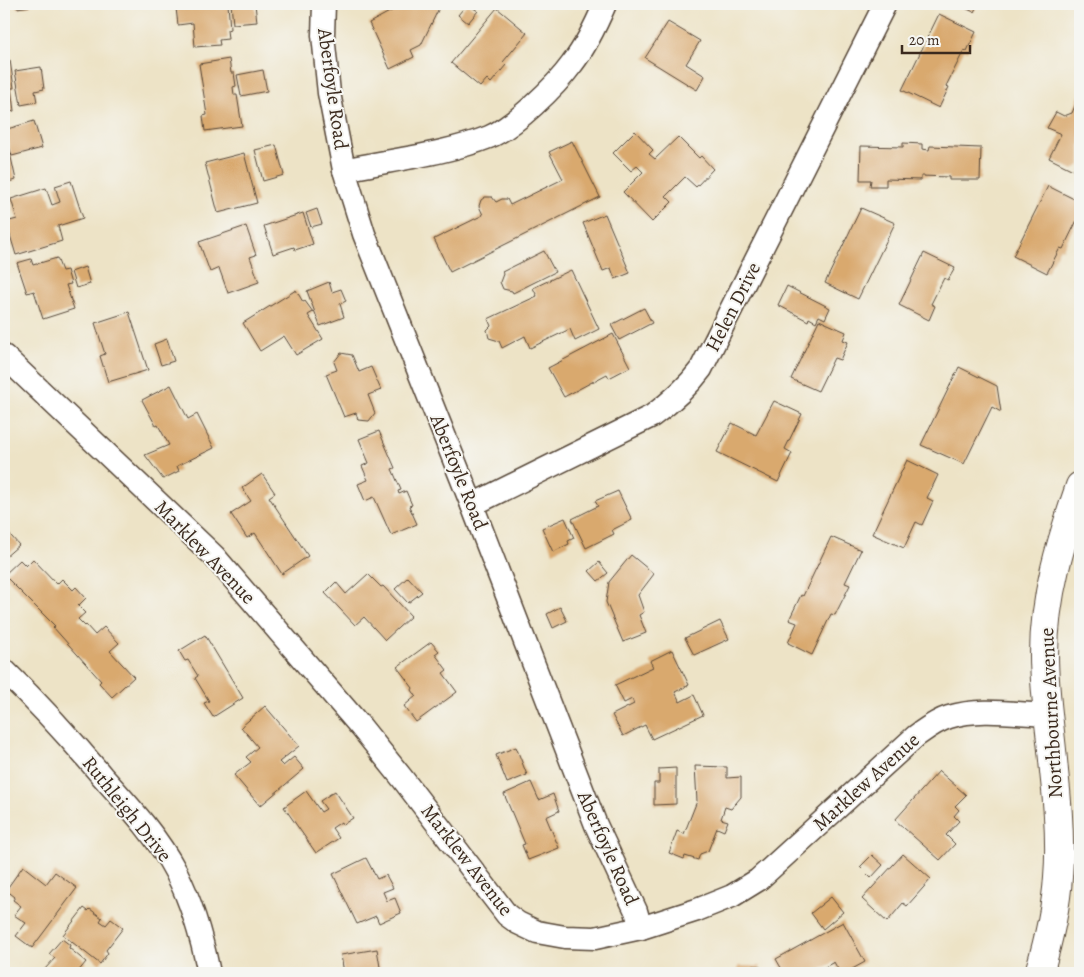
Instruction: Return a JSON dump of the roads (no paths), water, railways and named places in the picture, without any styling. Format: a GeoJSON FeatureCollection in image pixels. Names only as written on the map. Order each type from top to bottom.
{"type":"FeatureCollection","features":[{"type":"Feature","properties":{"kind":"street","name":"Aberfoyle Road"},"geometry":{"type":"LineString","coordinates":[[324,4],[323,35],[330,92],[344,170],[364,234],[472,504],[582,790],[636,911],[641,928]]}},
{"type":"Feature","properties":{"kind":"street"},"geometry":{"type":"LineString","coordinates":[[344,170],[463,146],[492,136],[517,120],[572,65],[588,40],[604,4]]}},
{"type":"Feature","properties":{"kind":"street","name":"Helen Drive"},"geometry":{"type":"LineString","coordinates":[[472,504],[652,416],[672,402],[689,385],[701,369],[885,4]]}},
{"type":"Feature","properties":{"kind":"street","name":"Marklew Avenue"},"geometry":{"type":"LineString","coordinates":[[4,356],[214,556],[367,735],[507,915],[518,923],[537,932],[565,937],[595,938],[641,928],[697,910],[732,896],[758,880],[916,736],[931,725],[948,717],[986,712],[1049,715]]}},
{"type":"Feature","properties":{"kind":"street","name":"Northbourne Avenue"},"geometry":{"type":"LineString","coordinates":[[1039,973],[1054,912],[1058,876],[1058,831],[1044,656],[1045,616],[1051,582],[1064,533],[1080,486]]}},
{"type":"Feature","properties":{"kind":"street","name":"Ruthleigh Drive"},"geometry":{"type":"LineString","coordinates":[[4,670],[29,694],[89,760],[136,813],[159,843],[186,892],[208,973]]}}]}
